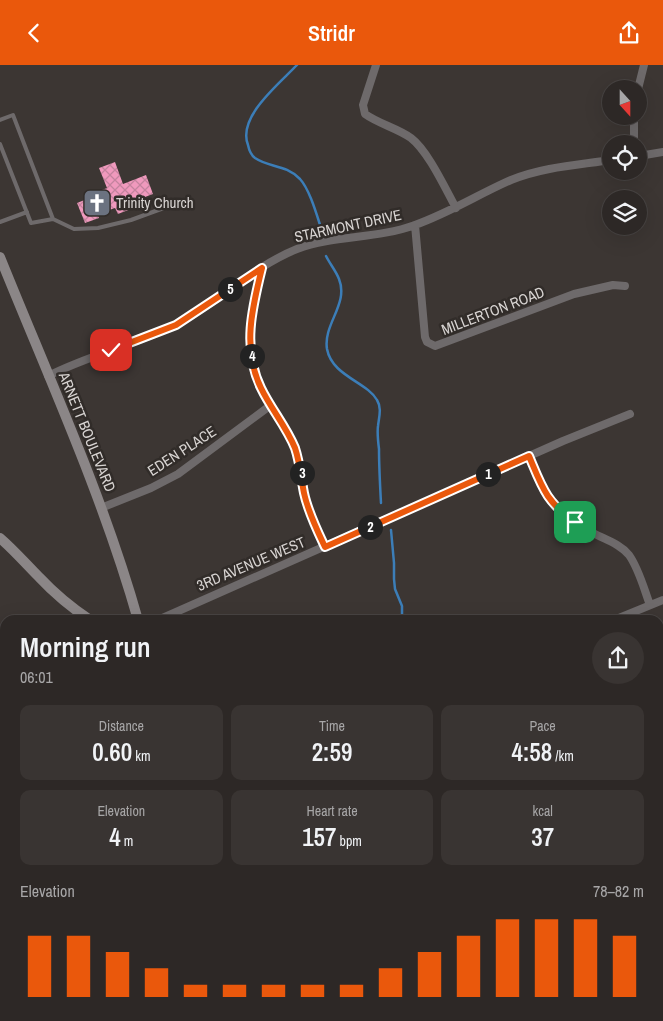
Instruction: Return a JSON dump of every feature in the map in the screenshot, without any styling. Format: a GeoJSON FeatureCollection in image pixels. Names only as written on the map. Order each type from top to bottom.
{"type":"FeatureCollection","features":[{"type":"Feature","properties":{"kind":"main road","name":"ARNETT BOULEVARD"},"geometry":{"type":"LineString","coordinates":[[0,257],[101,508],[128,584],[137,615]]}},
{"type":"Feature","properties":{"kind":"main road"},"geometry":{"type":"LineString","coordinates":[[0,538],[40,579],[82,615]]}},
{"type":"Feature","properties":{"kind":"street"},"geometry":{"type":"LineString","coordinates":[[376,65],[363,110],[367,116],[411,138],[434,168],[456,208]]}},
{"type":"Feature","properties":{"kind":"street"},"geometry":{"type":"LineString","coordinates":[[640,80],[644,65]]}},
{"type":"Feature","properties":{"kind":"street"},"geometry":{"type":"LineString","coordinates":[[647,155],[663,152]]}},
{"type":"Feature","properties":{"kind":"street","name":"STARMONT DRIVE"},"geometry":{"type":"LineString","coordinates":[[48,376],[76,362],[176,325],[262,268],[287,254],[314,244],[400,230],[456,208],[512,180],[554,168],[602,161]]}},
{"type":"Feature","properties":{"kind":"street","name":"MILLERTON ROAD"},"geometry":{"type":"LineString","coordinates":[[416,225],[425,337],[427,342],[435,346],[574,294],[613,285],[625,286]]}},
{"type":"Feature","properties":{"kind":"street"},"geometry":{"type":"LineString","coordinates":[[262,268],[252,310],[250,344],[256,376],[290,436],[302,472],[308,507],[325,547]]}},
{"type":"Feature","properties":{"kind":"street","name":"EDEN PLACE"},"geometry":{"type":"LineString","coordinates":[[101,508],[151,488],[178,473],[271,405]]}},
{"type":"Feature","properties":{"kind":"street","name":"3RD AVENUE WEST"},"geometry":{"type":"LineString","coordinates":[[169,615],[529,456],[630,414]]}},
{"type":"Feature","properties":{"kind":"street"},"geometry":{"type":"LineString","coordinates":[[529,456],[546,495],[560,512],[594,534],[612,542],[628,554],[634,562],[650,605]]}},
{"type":"Feature","properties":{"kind":"street"},"geometry":{"type":"LineString","coordinates":[[626,615],[663,600]]}},
{"type":"Feature","properties":{"kind":"lane"},"geometry":{"type":"LineString","coordinates":[[0,120],[13,115],[53,219]]}},
{"type":"Feature","properties":{"kind":"lane"},"geometry":{"type":"LineString","coordinates":[[0,144],[1,151],[31,223],[53,219],[74,229],[83,230],[113,225],[172,205]]}},
{"type":"Feature","properties":{"kind":"lane"},"geometry":{"type":"LineString","coordinates":[[0,223],[27,212]]}},
{"type":"Feature","properties":{"kind":"building"},"geometry":{"type":"Polygon","coordinates":[[[115,162],[123,184],[146,175],[153,194],[129,203],[131,209],[118,214],[115,208],[98,214],[99,218],[85,223],[77,203],[87,199],[86,196],[107,188],[99,168],[115,162]]]}},
{"type":"Feature","properties":{"kind":"waterway"},"geometry":{"type":"LineString","coordinates":[[297,65],[271,91],[254,112],[248,123],[246,134],[250,151],[255,158],[289,171],[304,184],[322,231]]}},
{"type":"Feature","properties":{"kind":"waterway"},"geometry":{"type":"LineString","coordinates":[[326,256],[338,276],[341,288],[339,306],[329,331],[327,349],[330,358],[336,366],[366,388],[377,400],[380,413],[378,434],[381,503]]}},
{"type":"Feature","properties":{"kind":"waterway"},"geometry":{"type":"LineString","coordinates":[[391,530],[395,589],[402,606],[402,615]]}},
{"type":"Feature","properties":{"kind":"place","name":"Trinity Church"},"geometry":{"type":"Point","coordinates":[97,203]}},
{"type":"Feature","properties":{"kind":"route"},"geometry":{"type":"LineString","coordinates":[[111,350],[176,325],[262,268],[250,325],[250,344],[256,376],[290,436],[302,472],[304,493],[308,507],[325,547],[529,456],[542,487],[552,504],[575,522]]}}]}
